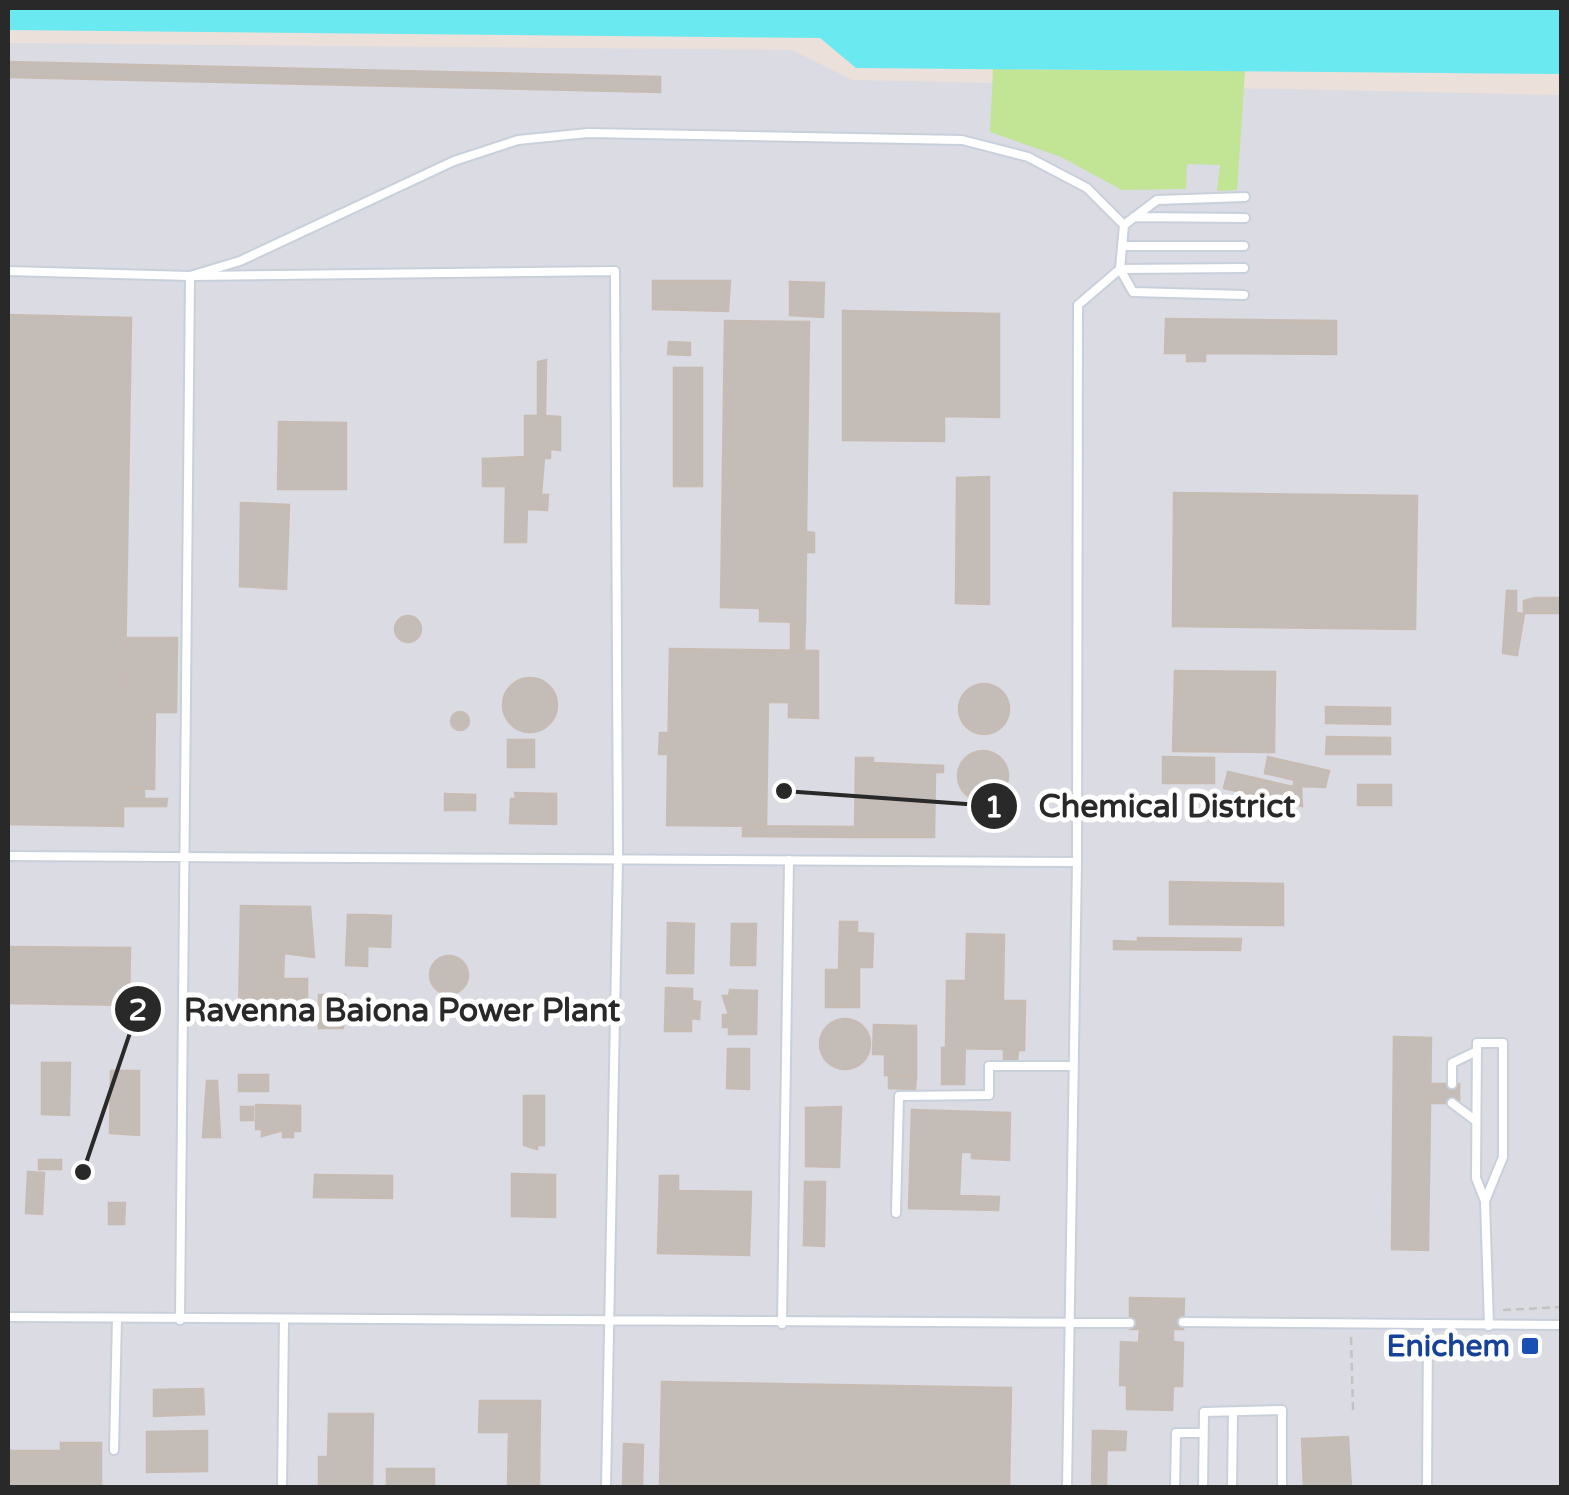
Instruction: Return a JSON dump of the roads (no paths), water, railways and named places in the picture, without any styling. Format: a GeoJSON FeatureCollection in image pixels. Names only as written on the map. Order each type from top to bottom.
{"type":"FeatureCollection","features":[{"type":"Feature","properties":{"kind":"lane"},"geometry":{"type":"LineString","coordinates":[[190,276],[240,261],[454,161],[518,140],[588,133],[962,140],[1028,157],[1087,188],[1124,225]]}},
{"type":"Feature","properties":{"kind":"lane"},"geometry":{"type":"LineString","coordinates":[[1244,294],[1133,292],[1120,269],[1124,225],[1157,200],[1245,198]]}},
{"type":"Feature","properties":{"kind":"lane"},"geometry":{"type":"LineString","coordinates":[[1134,218],[1245,218]]}},
{"type":"Feature","properties":{"kind":"lane"},"geometry":{"type":"LineString","coordinates":[[1122,246],[1244,246]]}},
{"type":"Feature","properties":{"kind":"lane"},"geometry":{"type":"LineString","coordinates":[[1068,1488],[1077,862],[1078,304],[1120,269],[1244,268]]}},
{"type":"Feature","properties":{"kind":"lane"},"geometry":{"type":"LineString","coordinates":[[8,271],[190,276],[615,271],[618,859],[606,1488]]}},
{"type":"Feature","properties":{"kind":"lane"},"geometry":{"type":"LineString","coordinates":[[180,1320],[190,276]]}},
{"type":"Feature","properties":{"kind":"lane"},"geometry":{"type":"LineString","coordinates":[[8,856],[1077,862]]}},
{"type":"Feature","properties":{"kind":"lane"},"geometry":{"type":"LineString","coordinates":[[782,1324],[789,860]]}},
{"type":"Feature","properties":{"kind":"lane"},"geometry":{"type":"LineString","coordinates":[[1486,1201],[1503,1157],[1502,1043],[1477,1043],[1476,1178],[1486,1201],[1489,1326]]}},
{"type":"Feature","properties":{"kind":"lane"},"geometry":{"type":"LineString","coordinates":[[1452,1084],[1452,1063],[1477,1051]]}},
{"type":"Feature","properties":{"kind":"lane"},"geometry":{"type":"LineString","coordinates":[[896,1214],[899,1096],[990,1095],[989,1066],[1073,1066]]}},
{"type":"Feature","properties":{"kind":"lane"},"geometry":{"type":"LineString","coordinates":[[1452,1103],[1476,1121]]}},
{"type":"Feature","properties":{"kind":"lane"},"geometry":{"type":"LineString","coordinates":[[8,1317],[1130,1323]]}},
{"type":"Feature","properties":{"kind":"lane"},"geometry":{"type":"LineString","coordinates":[[114,1450],[117,1318]]}},
{"type":"Feature","properties":{"kind":"lane"},"geometry":{"type":"LineString","coordinates":[[282,1488],[284,1321]]}},
{"type":"Feature","properties":{"kind":"lane"},"geometry":{"type":"LineString","coordinates":[[1184,1322],[1562,1325]]}},
{"type":"Feature","properties":{"kind":"lane"},"geometry":{"type":"LineString","coordinates":[[1427,1488],[1428,1324]]}},
{"type":"Feature","properties":{"kind":"lane"},"geometry":{"type":"LineString","coordinates":[[1203,1488],[1204,1412],[1282,1410],[1282,1488]]}},
{"type":"Feature","properties":{"kind":"lane"},"geometry":{"type":"LineString","coordinates":[[1232,1412],[1232,1488]]}},
{"type":"Feature","properties":{"kind":"lane"},"geometry":{"type":"LineString","coordinates":[[1175,1488],[1176,1433],[1204,1433]]}},
{"type":"Feature","properties":{"kind":"water"},"geometry":{"type":"Polygon","coordinates":[[[8,8],[1561,8],[1562,74],[856,68],[820,38],[8,30],[8,8]]]}},
{"type":"Feature","properties":{"kind":"place","name":"Chemical District"},"geometry":{"type":"Point","coordinates":[784,791]}},
{"type":"Feature","properties":{"kind":"place","name":"Ravenna Baiona Power Plant"},"geometry":{"type":"Point","coordinates":[83,1172]}},
{"type":"Feature","properties":{"kind":"place","name":"Enichem"},"geometry":{"type":"Point","coordinates":[1530,1346]}}]}
